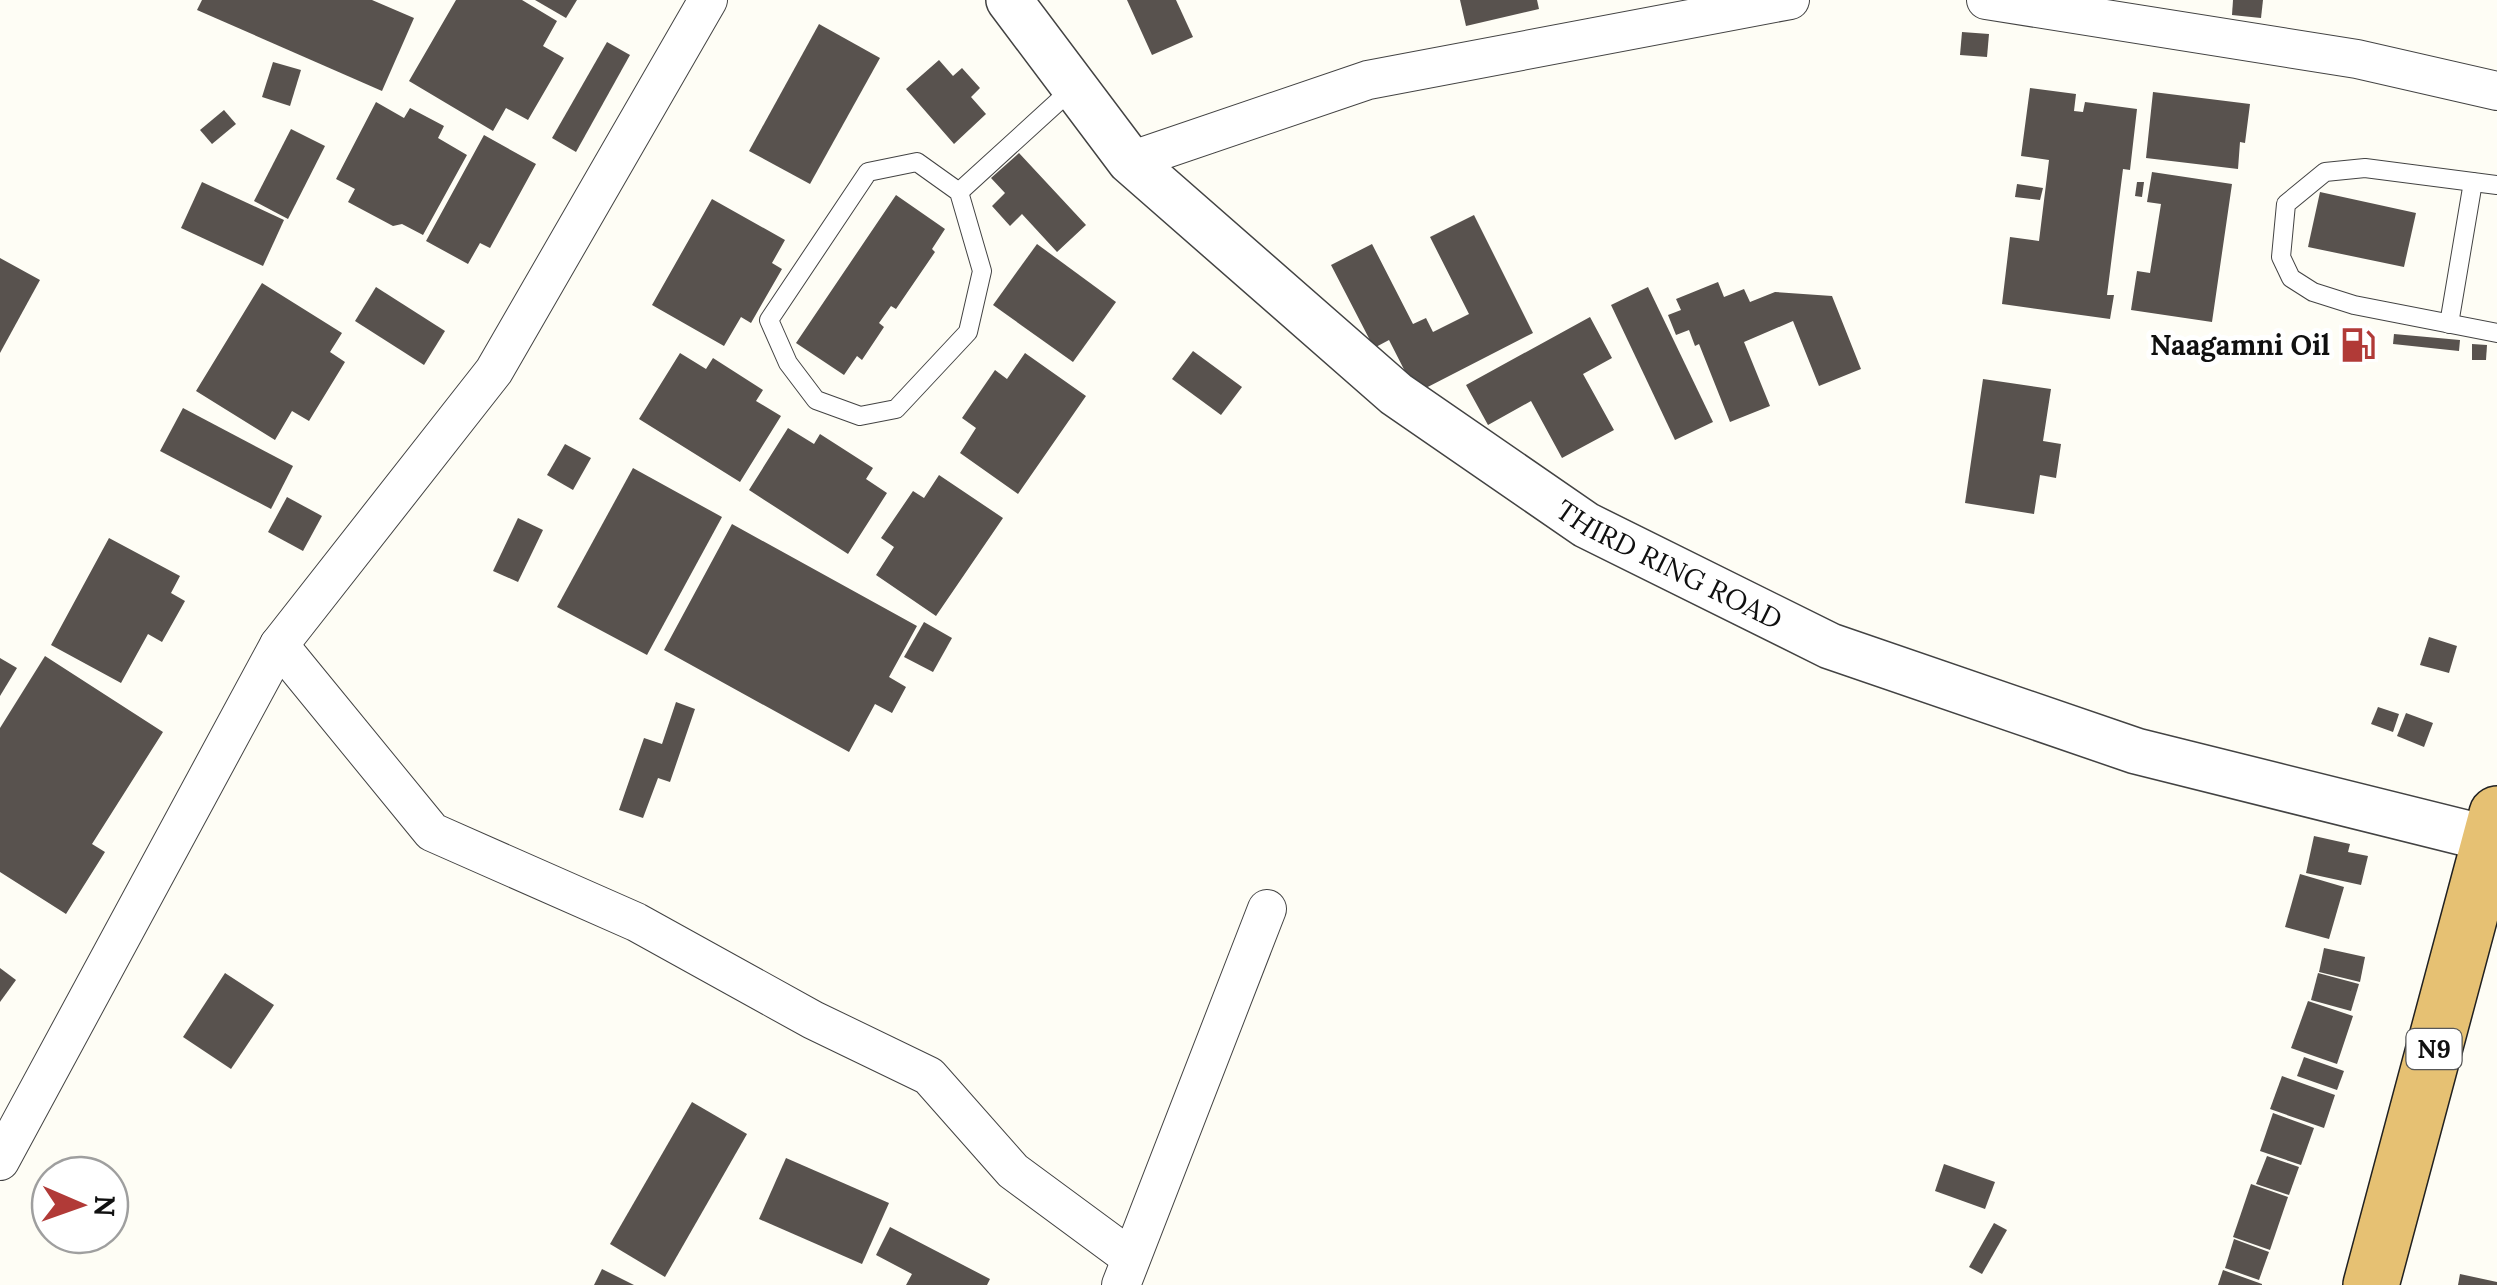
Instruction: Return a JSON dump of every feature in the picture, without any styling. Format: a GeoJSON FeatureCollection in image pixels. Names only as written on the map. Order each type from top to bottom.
{"type":"FeatureCollection","features":[{"type":"Feature","properties":{"kind":"highway","name":"N9"},"geometry":{"type":"LineString","coordinates":[[2371,1285],[2495,832]]}},
{"type":"Feature","properties":{"kind":"street"},"geometry":{"type":"LineString","coordinates":[[0,1161],[279,646],[494,371],[708,0]]}},
{"type":"Feature","properties":{"kind":"street","name":"THIRD RING ROAD"},"geometry":{"type":"LineString","coordinates":[[1010,0],[1130,161],[1396,394],[1586,525],[1830,646],[2136,751],[2495,832]]}},
{"type":"Feature","properties":{"kind":"street"},"geometry":{"type":"LineString","coordinates":[[1130,161],[1368,80],[1790,0]]}},
{"type":"Feature","properties":{"kind":"street"},"geometry":{"type":"LineString","coordinates":[[1986,0],[2356,59],[2497,91]]}},
{"type":"Feature","properties":{"kind":"street"},"geometry":{"type":"LineString","coordinates":[[279,646],[432,832],[636,922],[813,1020],[929,1076],[1013,1171],[1126,1272],[1266,908]]}},
{"type":"Feature","properties":{"kind":"lane"},"geometry":{"type":"LineString","coordinates":[[960,192],[1074,87]]}},
{"type":"Feature","properties":{"kind":"lane"},"geometry":{"type":"LineString","coordinates":[[917,162],[960,192],[982,271],[968,332],[896,409],[860,416],[816,400],[788,363],[769,320],[868,172],[917,162]]}},
{"type":"Feature","properties":{"kind":"lane"},"geometry":{"type":"LineString","coordinates":[[2497,185],[2365,168],[2326,172],[2286,204],[2281,257],[2291,278],[2313,292],[2354,305],[2497,333]]}},
{"type":"Feature","properties":{"kind":"lane"},"geometry":{"type":"LineString","coordinates":[[2448,324],[2473,182]]}},
{"type":"Feature","properties":{"kind":"building"},"geometry":{"type":"Polygon","coordinates":[[[202,0],[372,0],[414,18],[382,91],[197,10],[202,0]]]}},
{"type":"Feature","properties":{"kind":"building"},"geometry":{"type":"Polygon","coordinates":[[[456,0],[522,0],[557,21],[543,46],[564,58],[528,120],[506,108],[493,131],[409,81],[456,0]]]}},
{"type":"Feature","properties":{"kind":"building"},"geometry":{"type":"Polygon","coordinates":[[[535,0],[577,0],[566,18],[535,0]]]}},
{"type":"Feature","properties":{"kind":"building"},"geometry":{"type":"Polygon","coordinates":[[[1127,0],[1176,0],[1193,37],[1152,55],[1127,0]]]}},
{"type":"Feature","properties":{"kind":"building"},"geometry":{"type":"Polygon","coordinates":[[[1460,0],[1537,0],[1539,9],[1466,26],[1460,0]]]}},
{"type":"Feature","properties":{"kind":"building"},"geometry":{"type":"Polygon","coordinates":[[[2233,0],[2263,0],[2261,18],[2232,15],[2233,0]]]}},
{"type":"Feature","properties":{"kind":"building"},"geometry":{"type":"Polygon","coordinates":[[[819,24],[880,58],[810,184],[749,151],[819,24]]]}},
{"type":"Feature","properties":{"kind":"building"},"geometry":{"type":"Polygon","coordinates":[[[1962,32],[1989,34],[1987,57],[1960,55],[1962,32]]]}},
{"type":"Feature","properties":{"kind":"building"},"geometry":{"type":"Polygon","coordinates":[[[607,42],[630,55],[576,152],[552,138],[607,42]]]}},
{"type":"Feature","properties":{"kind":"building"},"geometry":{"type":"Polygon","coordinates":[[[939,60],[953,76],[962,68],[980,88],[971,97],[986,114],[954,144],[906,89],[939,60]]]}},
{"type":"Feature","properties":{"kind":"building"},"geometry":{"type":"Polygon","coordinates":[[[273,62],[301,70],[290,106],[262,97],[273,62]]]}},
{"type":"Feature","properties":{"kind":"building"},"geometry":{"type":"Polygon","coordinates":[[[2030,88],[2076,94],[2074,111],[2083,112],[2085,102],[2137,109],[2130,170],[2123,169],[2107,295],[2114,295],[2110,319],[2002,304],[2010,237],[2039,241],[2049,160],[2021,156],[2030,88]]]}},
{"type":"Feature","properties":{"kind":"building"},"geometry":{"type":"Polygon","coordinates":[[[2153,92],[2250,104],[2238,169],[2146,158],[2153,92]]]}},
{"type":"Feature","properties":{"kind":"building"},"geometry":{"type":"Polygon","coordinates":[[[376,102],[404,118],[410,108],[444,126],[438,138],[467,155],[423,235],[402,224],[393,226],[348,202],[355,189],[336,179],[376,102]]]}},
{"type":"Feature","properties":{"kind":"building"},"geometry":{"type":"Polygon","coordinates":[[[224,110],[236,124],[212,144],[200,130],[224,110]]]}},
{"type":"Feature","properties":{"kind":"building"},"geometry":{"type":"Polygon","coordinates":[[[291,129],[325,146],[288,219],[254,201],[291,129]]]}},
{"type":"Feature","properties":{"kind":"building"},"geometry":{"type":"Polygon","coordinates":[[[484,135],[536,164],[490,248],[480,243],[468,264],[426,241],[484,135]]]}},
{"type":"Feature","properties":{"kind":"building"},"geometry":{"type":"Polygon","coordinates":[[[1019,153],[1086,225],[1057,252],[1022,214],[1010,226],[992,206],[1005,193],[991,178],[1019,153]]]}},
{"type":"Feature","properties":{"kind":"building"},"geometry":{"type":"Polygon","coordinates":[[[2152,172],[2232,184],[2212,322],[2131,310],[2137,271],[2150,273],[2161,204],[2147,202],[2152,172]]]}},
{"type":"Feature","properties":{"kind":"building"},"geometry":{"type":"Polygon","coordinates":[[[202,182],[284,220],[263,266],[181,228],[202,182]]]}},
{"type":"Feature","properties":{"kind":"building"},"geometry":{"type":"Polygon","coordinates":[[[2137,182],[2144,182],[2142,197],[2135,196],[2137,182]]]}},
{"type":"Feature","properties":{"kind":"building"},"geometry":{"type":"Polygon","coordinates":[[[2017,184],[2043,188],[2040,200],[2015,197],[2017,184]]]}},
{"type":"Feature","properties":{"kind":"building"},"geometry":{"type":"Polygon","coordinates":[[[2320,192],[2416,213],[2404,267],[2308,247],[2320,192]]]}},
{"type":"Feature","properties":{"kind":"building"},"geometry":{"type":"Polygon","coordinates":[[[896,195],[945,229],[932,249],[935,252],[896,309],[891,306],[879,323],[884,327],[862,360],[857,356],[844,375],[796,343],[896,195]]]}},
{"type":"Feature","properties":{"kind":"building"},"geometry":{"type":"Polygon","coordinates":[[[712,199],[785,240],[772,263],[782,269],[751,323],[741,317],[724,346],[652,305],[712,199]]]}},
{"type":"Feature","properties":{"kind":"building"},"geometry":{"type":"Polygon","coordinates":[[[1474,215],[1533,333],[1416,393],[1389,340],[1374,348],[1331,265],[1372,244],[1413,324],[1426,318],[1433,332],[1469,314],[1430,237],[1474,215]]]}},
{"type":"Feature","properties":{"kind":"building"},"geometry":{"type":"Polygon","coordinates":[[[1037,244],[1116,302],[1073,362],[993,305],[1037,244]]]}},
{"type":"Feature","properties":{"kind":"building"},"geometry":{"type":"Polygon","coordinates":[[[0,258],[40,280],[0,353],[0,258]]]}},
{"type":"Feature","properties":{"kind":"building"},"geometry":{"type":"Polygon","coordinates":[[[1718,282],[1724,297],[1744,289],[1750,302],[1775,292],[1832,296],[1861,369],[1819,386],[1793,321],[1744,342],[1770,406],[1730,422],[1699,344],[1695,346],[1689,330],[1676,335],[1668,315],[1681,310],[1676,299],[1718,282]]]}},
{"type":"Feature","properties":{"kind":"building"},"geometry":{"type":"Polygon","coordinates":[[[262,283],[342,333],[330,352],[345,362],[309,421],[292,411],[275,440],[196,391],[262,283]]]}},
{"type":"Feature","properties":{"kind":"building"},"geometry":{"type":"Polygon","coordinates":[[[376,287],[445,331],[424,365],[355,321],[376,287]]]}},
{"type":"Feature","properties":{"kind":"building"},"geometry":{"type":"Polygon","coordinates":[[[1648,287],[1713,422],[1675,440],[1611,305],[1648,287]]]}},
{"type":"Feature","properties":{"kind":"building"},"geometry":{"type":"Polygon","coordinates":[[[1590,317],[1612,358],[1583,374],[1614,430],[1562,458],[1531,401],[1488,425],[1466,385],[1590,317]]]}},
{"type":"Feature","properties":{"kind":"building"},"geometry":{"type":"Polygon","coordinates":[[[2394,334],[2460,340],[2459,351],[2393,344],[2394,334]]]}},
{"type":"Feature","properties":{"kind":"building"},"geometry":{"type":"Polygon","coordinates":[[[2472,344],[2487,345],[2486,360],[2472,360],[2472,344]]]}},
{"type":"Feature","properties":{"kind":"building"},"geometry":{"type":"Polygon","coordinates":[[[1193,351],[1242,387],[1221,415],[1172,379],[1193,351]]]}},
{"type":"Feature","properties":{"kind":"building"},"geometry":{"type":"Polygon","coordinates":[[[680,353],[706,369],[713,358],[763,390],[756,401],[781,416],[740,482],[639,419],[680,353]]]}},
{"type":"Feature","properties":{"kind":"building"},"geometry":{"type":"Polygon","coordinates":[[[1025,353],[1086,396],[1018,494],[960,453],[976,428],[962,418],[995,370],[1007,379],[1025,353]]]}},
{"type":"Feature","properties":{"kind":"building"},"geometry":{"type":"Polygon","coordinates":[[[1983,379],[2051,389],[2043,441],[2061,444],[2056,478],[2040,475],[2034,514],[1965,503],[1983,379]]]}},
{"type":"Feature","properties":{"kind":"building"},"geometry":{"type":"Polygon","coordinates":[[[183,408],[293,466],[271,509],[160,451],[183,408]]]}},
{"type":"Feature","properties":{"kind":"building"},"geometry":{"type":"Polygon","coordinates":[[[788,428],[814,444],[820,434],[873,468],[866,479],[887,493],[848,554],[749,490],[788,428]]]}},
{"type":"Feature","properties":{"kind":"building"},"geometry":{"type":"Polygon","coordinates":[[[565,444],[591,458],[573,490],[547,475],[565,444]]]}},
{"type":"Feature","properties":{"kind":"building"},"geometry":{"type":"Polygon","coordinates":[[[633,468],[722,517],[647,655],[557,607],[633,468]]]}},
{"type":"Feature","properties":{"kind":"building"},"geometry":{"type":"Polygon","coordinates":[[[939,475],[1003,518],[936,616],[876,575],[894,547],[881,538],[913,491],[924,498],[939,475]]]}},
{"type":"Feature","properties":{"kind":"building"},"geometry":{"type":"Polygon","coordinates":[[[287,497],[322,516],[303,551],[268,532],[287,497]]]}},
{"type":"Feature","properties":{"kind":"building"},"geometry":{"type":"Polygon","coordinates":[[[518,518],[543,530],[518,582],[493,571],[518,518]]]}},
{"type":"Feature","properties":{"kind":"building"},"geometry":{"type":"Polygon","coordinates":[[[732,524],[917,626],[889,677],[906,687],[892,713],[875,704],[849,752],[664,650],[732,524]]]}},
{"type":"Feature","properties":{"kind":"building"},"geometry":{"type":"Polygon","coordinates":[[[109,538],[180,576],[171,593],[185,601],[162,642],[148,634],[121,683],[51,645],[109,538]]]}},
{"type":"Feature","properties":{"kind":"building"},"geometry":{"type":"Polygon","coordinates":[[[924,622],[952,638],[933,672],[904,657],[924,622]]]}},
{"type":"Feature","properties":{"kind":"building"},"geometry":{"type":"Polygon","coordinates":[[[2429,637],[2457,646],[2449,673],[2420,665],[2429,637]]]}},
{"type":"Feature","properties":{"kind":"building"},"geometry":{"type":"Polygon","coordinates":[[[45,656],[163,732],[92,844],[105,852],[66,914],[0,872],[0,728],[45,656]]]}},
{"type":"Feature","properties":{"kind":"building"},"geometry":{"type":"Polygon","coordinates":[[[0,658],[17,668],[0,696],[0,658]]]}},
{"type":"Feature","properties":{"kind":"building"},"geometry":{"type":"Polygon","coordinates":[[[676,702],[695,709],[670,782],[658,778],[643,818],[619,810],[644,738],[662,744],[676,702]]]}},
{"type":"Feature","properties":{"kind":"building"},"geometry":{"type":"Polygon","coordinates":[[[2378,707],[2399,714],[2393,732],[2371,724],[2378,707]]]}},
{"type":"Feature","properties":{"kind":"building"},"geometry":{"type":"Polygon","coordinates":[[[2406,713],[2433,723],[2424,747],[2397,736],[2406,713]]]}},
{"type":"Feature","properties":{"kind":"building"},"geometry":{"type":"Polygon","coordinates":[[[2314,836],[2350,844],[2348,852],[2368,856],[2361,885],[2306,873],[2314,836]]]}},
{"type":"Feature","properties":{"kind":"building"},"geometry":{"type":"Polygon","coordinates":[[[2300,874],[2344,887],[2329,939],[2285,927],[2300,874]]]}},
{"type":"Feature","properties":{"kind":"building"},"geometry":{"type":"Polygon","coordinates":[[[2324,948],[2365,957],[2360,982],[2319,972],[2324,948]]]}},
{"type":"Feature","properties":{"kind":"building"},"geometry":{"type":"Polygon","coordinates":[[[0,968],[16,980],[0,1002],[0,968]]]}},
{"type":"Feature","properties":{"kind":"building"},"geometry":{"type":"Polygon","coordinates":[[[225,973],[274,1005],[231,1069],[183,1037],[225,973]]]}},
{"type":"Feature","properties":{"kind":"building"},"geometry":{"type":"Polygon","coordinates":[[[2318,973],[2359,984],[2351,1011],[2311,1000],[2318,973]]]}},
{"type":"Feature","properties":{"kind":"building"},"geometry":{"type":"Polygon","coordinates":[[[2308,1001],[2353,1016],[2337,1064],[2291,1048],[2308,1001]]]}},
{"type":"Feature","properties":{"kind":"building"},"geometry":{"type":"Polygon","coordinates":[[[2304,1057],[2344,1071],[2337,1090],[2297,1076],[2304,1057]]]}},
{"type":"Feature","properties":{"kind":"building"},"geometry":{"type":"Polygon","coordinates":[[[2282,1076],[2335,1095],[2324,1128],[2270,1109],[2282,1076]]]}},
{"type":"Feature","properties":{"kind":"building"},"geometry":{"type":"Polygon","coordinates":[[[692,1102],[747,1134],[665,1277],[610,1244],[692,1102]]]}},
{"type":"Feature","properties":{"kind":"building"},"geometry":{"type":"Polygon","coordinates":[[[2273,1113],[2314,1128],[2301,1165],[2260,1151],[2273,1113]]]}},
{"type":"Feature","properties":{"kind":"building"},"geometry":{"type":"Polygon","coordinates":[[[2267,1156],[2299,1167],[2289,1195],[2256,1184],[2267,1156]]]}},
{"type":"Feature","properties":{"kind":"building"},"geometry":{"type":"Polygon","coordinates":[[[786,1158],[889,1203],[862,1264],[759,1219],[786,1158]]]}},
{"type":"Feature","properties":{"kind":"building"},"geometry":{"type":"Polygon","coordinates":[[[1944,1164],[1995,1182],[1985,1209],[1935,1191],[1944,1164]]]}},
{"type":"Feature","properties":{"kind":"building"},"geometry":{"type":"Polygon","coordinates":[[[2251,1184],[2288,1197],[2270,1250],[2233,1237],[2251,1184]]]}},
{"type":"Feature","properties":{"kind":"building"},"geometry":{"type":"Polygon","coordinates":[[[1994,1223],[2007,1230],[1982,1274],[1969,1267],[1994,1223]]]}},
{"type":"Feature","properties":{"kind":"building"},"geometry":{"type":"Polygon","coordinates":[[[890,1227],[990,1279],[987,1285],[906,1285],[912,1274],[876,1255],[890,1227]]]}},
{"type":"Feature","properties":{"kind":"building"},"geometry":{"type":"Polygon","coordinates":[[[2234,1239],[2269,1252],[2259,1280],[2225,1268],[2234,1239]]]}},
{"type":"Feature","properties":{"kind":"building"},"geometry":{"type":"Polygon","coordinates":[[[602,1269],[634,1285],[594,1285],[602,1269]]]}},
{"type":"Feature","properties":{"kind":"building"},"geometry":{"type":"Polygon","coordinates":[[[2223,1270],[2262,1284],[2262,1285],[2218,1285],[2223,1270]]]}},
{"type":"Feature","properties":{"kind":"building"},"geometry":{"type":"Polygon","coordinates":[[[2460,1274],[2497,1282],[2497,1285],[2458,1285],[2460,1274]]]}},
{"type":"Feature","properties":{"kind":"place","name":"Naagamni Oil"},"geometry":{"type":"Point","coordinates":[2358,345]}}]}
